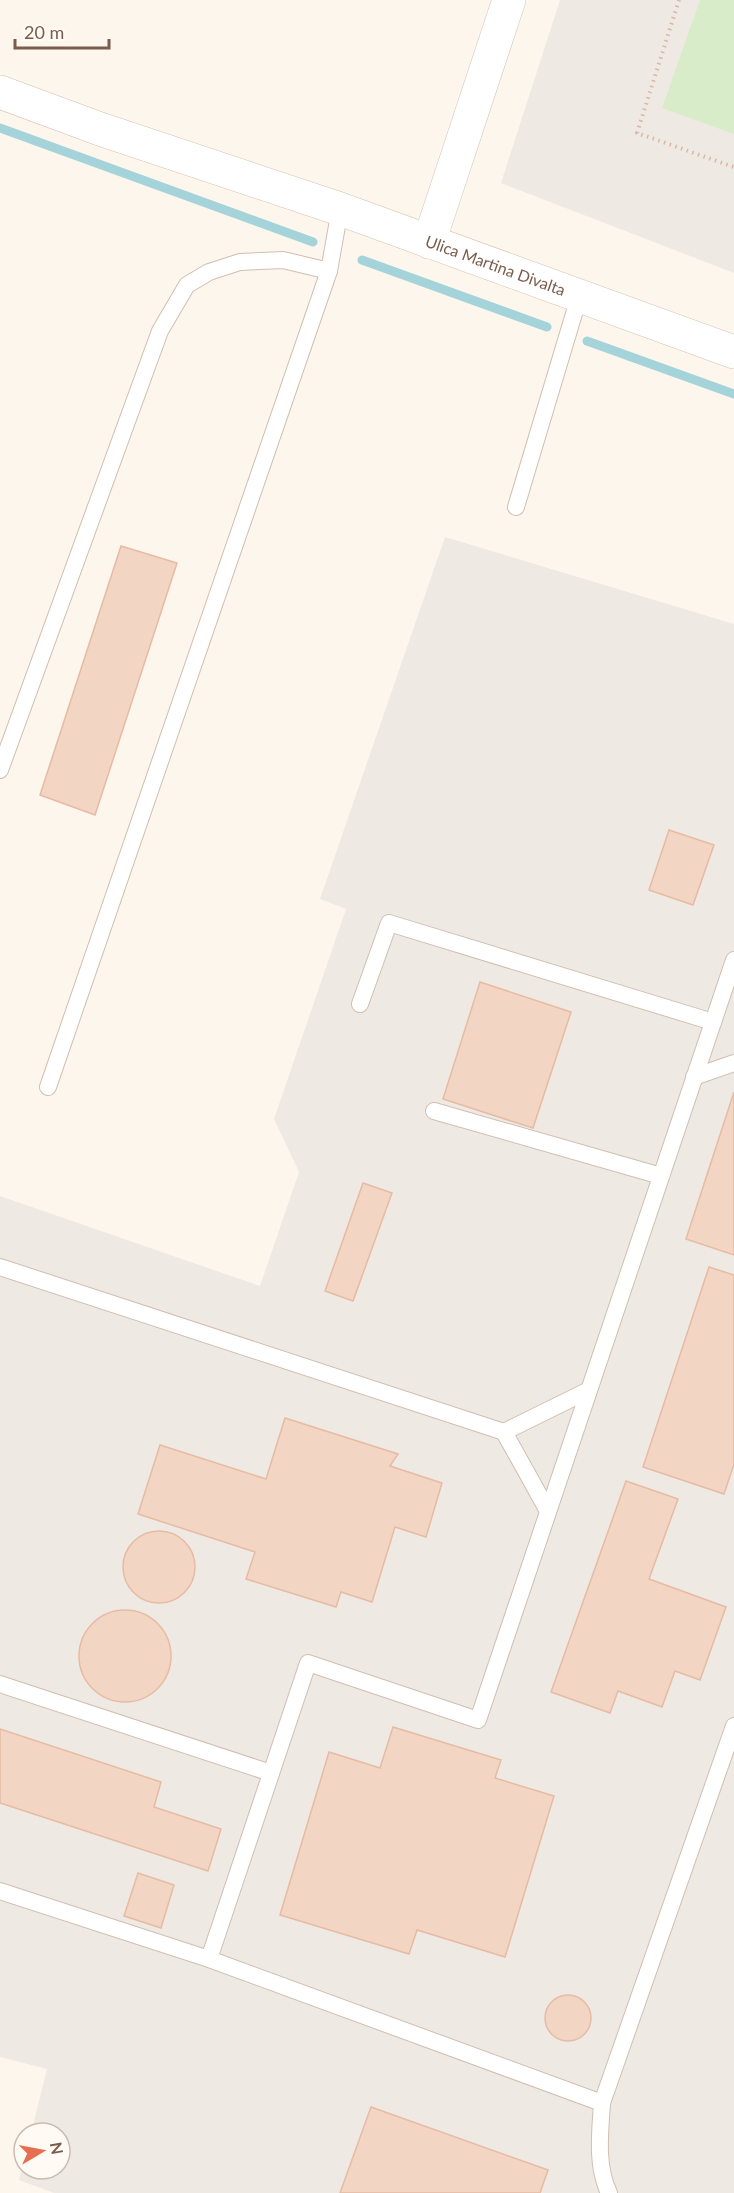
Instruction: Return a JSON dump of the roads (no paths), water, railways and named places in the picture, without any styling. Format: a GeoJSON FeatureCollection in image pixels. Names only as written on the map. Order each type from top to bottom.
{"type":"FeatureCollection","features":[{"type":"Feature","properties":{"kind":"main road","name":"Ulica Martina Divalta"},"geometry":{"type":"LineString","coordinates":[[508,0],[429,242],[734,352]]}},
{"type":"Feature","properties":{"kind":"main road"},"geometry":{"type":"LineString","coordinates":[[0,92],[100,129],[340,209],[429,242]]}},
{"type":"Feature","properties":{"kind":"lane"},"geometry":{"type":"LineString","coordinates":[[48,1087],[329,271],[340,209]]}},
{"type":"Feature","properties":{"kind":"lane"},"geometry":{"type":"LineString","coordinates":[[0,770],[160,331],[187,285],[210,272],[240,262],[282,260],[329,271]]}},
{"type":"Feature","properties":{"kind":"lane"},"geometry":{"type":"LineString","coordinates":[[516,507],[579,297]]}},
{"type":"Feature","properties":{"kind":"lane"},"geometry":{"type":"LineString","coordinates":[[360,1004],[389,923],[712,1022]]}},
{"type":"Feature","properties":{"kind":"lane"},"geometry":{"type":"LineString","coordinates":[[209,1959],[308,1664],[478,1720],[734,960]]}},
{"type":"Feature","properties":{"kind":"lane"},"geometry":{"type":"LineString","coordinates":[[694,1077],[734,1063]]}},
{"type":"Feature","properties":{"kind":"lane"},"geometry":{"type":"LineString","coordinates":[[434,1111],[661,1176]]}},
{"type":"Feature","properties":{"kind":"lane"},"geometry":{"type":"LineString","coordinates":[[0,1267],[504,1432],[548,1512]]}},
{"type":"Feature","properties":{"kind":"lane"},"geometry":{"type":"LineString","coordinates":[[504,1432],[589,1390]]}},
{"type":"Feature","properties":{"kind":"lane"},"geometry":{"type":"LineString","coordinates":[[0,1684],[271,1773]]}},
{"type":"Feature","properties":{"kind":"lane"},"geometry":{"type":"LineString","coordinates":[[609,2193],[603,2179],[600,2136],[602,2103],[734,1726]]}},
{"type":"Feature","properties":{"kind":"lane"},"geometry":{"type":"LineString","coordinates":[[0,1891],[209,1959],[602,2103]]}},
{"type":"Feature","properties":{"kind":"waterway"},"geometry":{"type":"LineString","coordinates":[[0,128],[313,242]]}},
{"type":"Feature","properties":{"kind":"waterway"},"geometry":{"type":"LineString","coordinates":[[362,260],[547,327]]}},
{"type":"Feature","properties":{"kind":"waterway"},"geometry":{"type":"LineString","coordinates":[[587,341],[734,394]]}}]}
